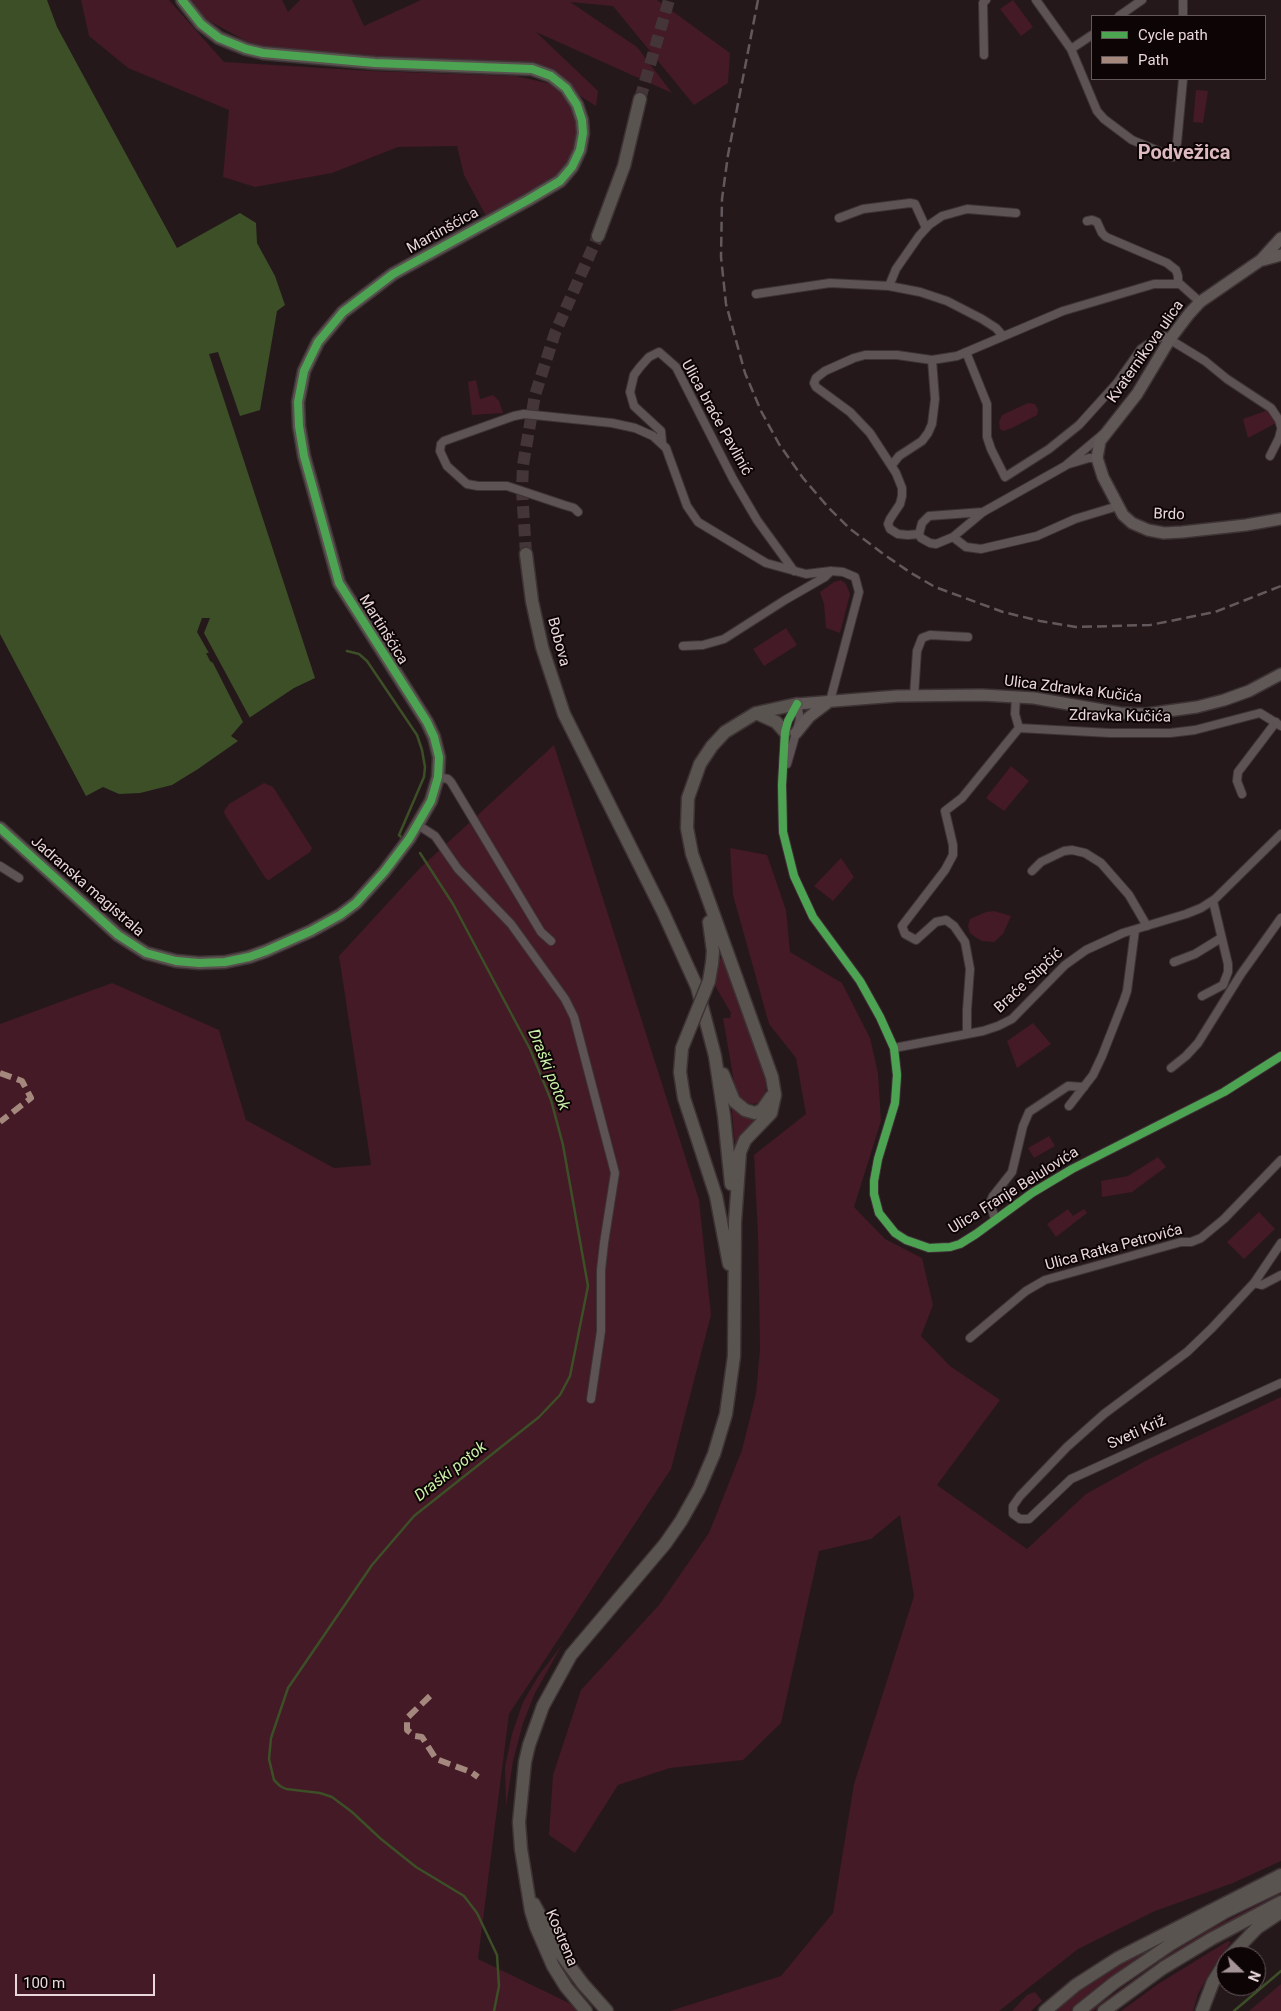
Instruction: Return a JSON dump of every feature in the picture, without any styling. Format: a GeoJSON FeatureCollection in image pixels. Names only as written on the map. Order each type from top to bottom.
{"type":"FeatureCollection","features":[{"type":"Feature","properties":{"kind":"highway"},"geometry":{"type":"LineString","coordinates":[[598,236],[624,166],[640,99]]}},
{"type":"Feature","properties":{"kind":"highway","name":"Bobova"},"geometry":{"type":"LineString","coordinates":[[526,554],[532,601],[542,647],[556,692],[574,735],[659,902],[690,970],[708,1026],[724,1086],[735,1222]]}},
{"type":"Feature","properties":{"kind":"highway"},"geometry":{"type":"LineString","coordinates":[[736,1298],[735,1222],[740,1152],[745,1140],[771,1113],[774,1102],[773,1085],[692,854],[687,828],[688,798],[692,783],[703,759],[718,738],[740,722],[756,714],[797,704]]}},
{"type":"Feature","properties":{"kind":"highway"},"geometry":{"type":"LineString","coordinates":[[756,714],[776,722],[790,732]]}},
{"type":"Feature","properties":{"kind":"highway"},"geometry":{"type":"LineString","coordinates":[[702,883],[712,934],[712,963],[709,981],[682,1048],[680,1072],[684,1098],[716,1196],[736,1298]]}},
{"type":"Feature","properties":{"kind":"highway"},"geometry":{"type":"LineString","coordinates":[[724,1086],[737,1105],[755,1113],[766,1107],[771,1098],[773,1085]]}},
{"type":"Feature","properties":{"kind":"highway","name":"Kostrena"},"geometry":{"type":"LineString","coordinates":[[586,2011],[572,1996],[553,1966],[536,1927],[520,1837],[520,1803],[525,1762],[535,1726],[552,1688],[579,1645],[665,1544],[699,1489],[714,1454],[726,1414],[734,1356],[736,1298]]}},
{"type":"Feature","properties":{"kind":"highway"},"geometry":{"type":"LineString","coordinates":[[1045,2011],[1076,1985],[1118,1958],[1281,1875]]}},
{"type":"Feature","properties":{"kind":"highway"},"geometry":{"type":"LineString","coordinates":[[1079,2011],[1114,1983],[1171,1944],[1225,1912],[1281,1885]]}},
{"type":"Feature","properties":{"kind":"highway","name":"Kostrena"},"geometry":{"type":"LineString","coordinates":[[528,1890],[560,1953],[583,1984],[607,2011]]}},
{"type":"Feature","properties":{"kind":"highway"},"geometry":{"type":"LineString","coordinates":[[1104,2011],[1163,1968],[1220,1934],[1281,1902]]}},
{"type":"Feature","properties":{"kind":"highway"},"geometry":{"type":"LineString","coordinates":[[1240,1946],[1257,1928],[1281,1912]]}},
{"type":"Feature","properties":{"kind":"highway"},"geometry":{"type":"LineString","coordinates":[[1202,2011],[1216,1977]]}},
{"type":"Feature","properties":{"kind":"main road","name":"Martinšćica"},"geometry":{"type":"LineString","coordinates":[[182,0],[192,14],[210,32],[246,50],[296,57],[376,63],[532,69],[551,76],[566,88],[577,106],[582,120],[583,133],[580,150],[572,167],[560,181],[393,274],[343,312],[318,342],[304,371],[298,402],[299,426],[304,456],[339,583],[427,722],[434,737],[439,757],[438,778]]}},
{"type":"Feature","properties":{"kind":"main road","name":"Kvaternikova ulica"},"geometry":{"type":"LineString","coordinates":[[1281,238],[1281,250]]}},
{"type":"Feature","properties":{"kind":"main road","name":"Kvaternikova ulica"},"geometry":{"type":"LineString","coordinates":[[1097,458],[1100,441],[1137,394],[1170,339],[1188,314],[1200,302],[1261,260],[1281,238]]}},
{"type":"Feature","properties":{"kind":"main road","name":"Kvaternikova ulica"},"geometry":{"type":"LineString","coordinates":[[1261,260],[1281,255]]}},
{"type":"Feature","properties":{"kind":"main road","name":"Brdo"},"geometry":{"type":"LineString","coordinates":[[1097,458],[1103,477],[1123,515],[1132,523],[1148,530],[1164,533],[1246,525],[1281,519]]}},
{"type":"Feature","properties":{"kind":"main road","name":"Ulica Zdravka Kučića"},"geometry":{"type":"LineString","coordinates":[[797,704],[972,694],[1016,696],[1120,713],[1167,712],[1224,700],[1249,691],[1281,674]]}},
{"type":"Feature","properties":{"kind":"main road"},"geometry":{"type":"LineString","coordinates":[[790,732],[830,701]]}},
{"type":"Feature","properties":{"kind":"main road","name":"Jadranska magistrala"},"geometry":{"type":"LineString","coordinates":[[0,828],[118,935],[134,946],[157,958],[199,963],[249,957],[311,931],[340,915],[356,903],[384,872],[418,824],[431,801],[438,778]]}},
{"type":"Feature","properties":{"kind":"street"},"geometry":{"type":"LineString","coordinates":[[984,55],[983,3],[986,0]]}},
{"type":"Feature","properties":{"kind":"street"},"geometry":{"type":"LineString","coordinates":[[1036,0],[1071,49],[1097,111],[1104,119],[1132,140],[1173,157],[1177,143],[1183,80]]}},
{"type":"Feature","properties":{"kind":"street"},"geometry":{"type":"LineString","coordinates":[[1120,15],[1142,0]]}},
{"type":"Feature","properties":{"kind":"street"},"geometry":{"type":"LineString","coordinates":[[1183,0],[1183,15]]}},
{"type":"Feature","properties":{"kind":"street"},"geometry":{"type":"LineString","coordinates":[[1071,49],[1091,36]]}},
{"type":"Feature","properties":{"kind":"street"},"geometry":{"type":"LineString","coordinates":[[839,218],[864,209],[910,203],[915,204],[926,228]]}},
{"type":"Feature","properties":{"kind":"street"},"geometry":{"type":"LineString","coordinates":[[889,286],[896,269],[926,228],[942,216],[967,209],[1016,213]]}},
{"type":"Feature","properties":{"kind":"street"},"geometry":{"type":"LineString","coordinates":[[1087,221],[1097,222],[1106,237],[1167,263],[1176,270],[1178,283]]}},
{"type":"Feature","properties":{"kind":"street"},"geometry":{"type":"LineString","coordinates":[[756,294],[830,282],[889,286],[920,292],[947,301],[982,319],[996,328],[1003,336]]}},
{"type":"Feature","properties":{"kind":"street"},"geometry":{"type":"LineString","coordinates":[[919,534],[908,536],[898,534],[890,529],[888,524],[900,504],[902,496],[902,488],[892,465],[860,422],[820,392],[814,383],[816,378],[825,371],[865,355],[896,355],[932,360],[957,356],[1063,311],[1094,300],[1154,284],[1178,283],[1200,302]]}},
{"type":"Feature","properties":{"kind":"street"},"geometry":{"type":"LineString","coordinates":[[966,352],[986,404],[988,438],[991,449],[1005,477],[1049,449],[1079,425],[1117,383],[1134,357],[1160,336],[1170,339],[1271,408],[1279,420],[1281,429],[1280,438],[1270,456]]}},
{"type":"Feature","properties":{"kind":"street","name":"Ulica braće Pavlinić"},"geometry":{"type":"LineString","coordinates":[[794,571],[757,520],[733,479],[676,367],[659,352],[649,357],[634,376],[630,392],[634,406],[661,431],[662,442],[670,456],[687,506],[698,522],[760,560],[794,571],[806,574],[831,571],[843,572],[855,578],[858,583],[859,592],[830,701]]}},
{"type":"Feature","properties":{"kind":"street"},"geometry":{"type":"LineString","coordinates":[[892,465],[899,456],[922,441],[932,424],[935,399],[932,360]]}},
{"type":"Feature","properties":{"kind":"street"},"geometry":{"type":"LineString","coordinates":[[578,512],[564,505],[507,486],[467,484],[447,466],[440,451],[441,444],[444,441],[524,414],[612,423],[635,428],[662,442]]}},
{"type":"Feature","properties":{"kind":"street","name":"Kvaternikova ulica"},"geometry":{"type":"LineString","coordinates":[[1065,466],[1107,430]]}},
{"type":"Feature","properties":{"kind":"street","name":"Kvaternikova ulica"},"geometry":{"type":"LineString","coordinates":[[983,512],[928,516],[922,523],[919,534],[921,538],[936,544],[953,537],[983,512],[1065,466],[1080,460],[1097,458]]}},
{"type":"Feature","properties":{"kind":"street"},"geometry":{"type":"LineString","coordinates":[[953,537],[966,547],[981,549],[1037,536],[1075,519],[1118,506]]}},
{"type":"Feature","properties":{"kind":"street"},"geometry":{"type":"LineString","coordinates":[[683,646],[704,645],[724,639],[785,600],[826,578],[831,571]]}},
{"type":"Feature","properties":{"kind":"street"},"geometry":{"type":"LineString","coordinates":[[914,696],[917,651],[922,638],[930,635],[968,638]]}},
{"type":"Feature","properties":{"kind":"street"},"geometry":{"type":"LineString","coordinates":[[967,1034],[969,956],[965,942],[949,921],[940,920],[916,940],[905,934],[902,926],[945,870],[953,855],[953,845],[945,812],[962,798],[1019,728],[1015,714],[1016,696]]}},
{"type":"Feature","properties":{"kind":"street","name":"Ulica Franje Belulovića"},"geometry":{"type":"LineString","coordinates":[[797,704],[788,721],[790,732],[782,785],[783,832],[794,876],[813,917],[860,981],[894,1048],[897,1075],[895,1103],[874,1181],[874,1194],[879,1213],[895,1233],[906,1240],[929,1248],[950,1247],[960,1244],[1032,1193],[1072,1169],[1224,1092],[1281,1056]]}},
{"type":"Feature","properties":{"kind":"street","name":"Ulica Franje Belulovića"},"geometry":{"type":"LineString","coordinates":[[790,732],[801,714],[797,704]]}},
{"type":"Feature","properties":{"kind":"street","name":"Zdravka Kučića"},"geometry":{"type":"LineString","coordinates":[[1019,728],[1110,733],[1170,733],[1195,730],[1260,713],[1279,724],[1238,772],[1237,781],[1242,794]]}},
{"type":"Feature","properties":{"kind":"street"},"geometry":{"type":"LineString","coordinates":[[438,778],[444,778],[451,782],[541,932],[552,941]]}},
{"type":"Feature","properties":{"kind":"street"},"geometry":{"type":"LineString","coordinates":[[418,824],[435,836],[458,869],[511,924],[565,999],[574,1017],[614,1173],[601,1270],[601,1331],[591,1399]]}},
{"type":"Feature","properties":{"kind":"street","name":"Braće Stipčić"},"geometry":{"type":"LineString","coordinates":[[894,1048],[967,1034],[998,1026],[1012,1019],[1074,957],[1100,942],[1186,914],[1213,900],[1281,834]]}},
{"type":"Feature","properties":{"kind":"street"},"geometry":{"type":"LineString","coordinates":[[1032,871],[1041,862],[1064,851],[1072,850],[1085,853],[1101,863],[1129,895],[1147,926]]}},
{"type":"Feature","properties":{"kind":"street"},"geometry":{"type":"LineString","coordinates":[[0,866],[19,878]]}},
{"type":"Feature","properties":{"kind":"street"},"geometry":{"type":"LineString","coordinates":[[1202,996],[1224,985],[1228,964],[1213,900]]}},
{"type":"Feature","properties":{"kind":"street"},"geometry":{"type":"LineString","coordinates":[[1171,1068],[1198,1043],[1241,974],[1281,918]]}},
{"type":"Feature","properties":{"kind":"street"},"geometry":{"type":"LineString","coordinates":[[1069,1106],[1093,1075],[1124,1000],[1127,991],[1135,930]]}},
{"type":"Feature","properties":{"kind":"street"},"geometry":{"type":"LineString","coordinates":[[1174,962],[1194,954],[1221,938]]}},
{"type":"Feature","properties":{"kind":"street","name":"Ulica Franje Belulovića"},"geometry":{"type":"LineString","coordinates":[[995,1219],[990,1203],[992,1196],[1012,1172],[1022,1126],[1029,1112],[1068,1086],[1084,1087]]}},
{"type":"Feature","properties":{"kind":"street","name":"Ulica Ratka Petrovića"},"geometry":{"type":"LineString","coordinates":[[970,1338],[1026,1291],[1045,1280],[1201,1238],[1224,1219],[1281,1160]]}},
{"type":"Feature","properties":{"kind":"street"},"geometry":{"type":"LineString","coordinates":[[1281,1243],[1254,1283],[1262,1285],[1281,1275]]}},
{"type":"Feature","properties":{"kind":"street","name":"Sveti Križ"},"geometry":{"type":"LineString","coordinates":[[1254,1283],[1212,1328],[1186,1352],[1104,1414],[1067,1447],[1016,1501],[1012,1510],[1015,1517],[1024,1520],[1034,1515],[1071,1479],[1281,1383]]}},
{"type":"Feature","properties":{"kind":"shaded area"},"geometry":{"type":"Polygon","coordinates":[[[0,0],[47,0],[57,27],[177,248],[240,213],[256,223],[257,243],[275,276],[285,305],[277,311],[260,410],[240,416],[218,352],[209,354],[315,678],[294,688],[243,722],[231,736],[238,741],[198,769],[172,785],[140,793],[119,794],[103,787],[86,796],[0,634],[0,0]]]}},
{"type":"Feature","properties":{"kind":"shaded area"},"geometry":{"type":"Polygon","coordinates":[[[81,0],[169,0],[224,62],[372,71],[516,76],[547,83],[558,88],[568,102],[575,117],[576,138],[566,170],[487,218],[464,175],[457,146],[398,147],[332,173],[255,187],[223,177],[229,110],[128,68],[89,36],[81,0]]]}},
{"type":"Feature","properties":{"kind":"shaded area"},"geometry":{"type":"Polygon","coordinates":[[[191,0],[282,0],[288,12],[300,0],[352,0],[364,26],[421,0],[657,0],[730,53],[728,83],[694,105],[613,6],[570,2],[637,47],[672,93],[536,32],[598,91],[596,106],[526,62],[339,55],[255,46],[202,17],[191,0]]]}},
{"type":"Feature","properties":{"kind":"shaded area"},"geometry":{"type":"Polygon","coordinates":[[[1013,0],[1033,27],[1021,36],[1000,9],[1013,0]]]}},
{"type":"Feature","properties":{"kind":"shaded area"},"geometry":{"type":"Polygon","coordinates":[[[1196,90],[1208,91],[1203,123],[1193,122],[1196,90]]]}},
{"type":"Feature","properties":{"kind":"shaded area"},"geometry":{"type":"Polygon","coordinates":[[[476,380],[480,399],[493,395],[499,401],[503,413],[472,415],[468,382],[476,380]]]}},
{"type":"Feature","properties":{"kind":"shaded area"},"geometry":{"type":"Polygon","coordinates":[[[1028,403],[1035,404],[1038,410],[1037,415],[1012,428],[1003,431],[1000,429],[999,422],[1002,415],[1028,403]]]}},
{"type":"Feature","properties":{"kind":"shaded area"},"geometry":{"type":"Polygon","coordinates":[[[1268,410],[1276,423],[1248,438],[1243,419],[1268,410]]]}},
{"type":"Feature","properties":{"kind":"shaded area"},"geometry":{"type":"Polygon","coordinates":[[[841,580],[846,584],[850,594],[840,633],[826,628],[824,604],[820,592],[834,582],[841,580]]]}},
{"type":"Feature","properties":{"kind":"shaded area"},"geometry":{"type":"Polygon","coordinates":[[[786,628],[797,645],[764,666],[753,649],[786,628]]]}},
{"type":"Feature","properties":{"kind":"shaded area"},"geometry":{"type":"Polygon","coordinates":[[[554,745],[699,1200],[711,1315],[671,1469],[509,1714],[478,1959],[569,2003],[577,2011],[0,2011],[0,1024],[112,983],[219,1030],[246,1120],[334,1168],[371,1165],[339,956],[419,869],[554,745]]]}},
{"type":"Feature","properties":{"kind":"shaded area"},"geometry":{"type":"Polygon","coordinates":[[[1011,766],[1029,781],[1004,811],[986,798],[1011,766]]]}},
{"type":"Feature","properties":{"kind":"shaded area"},"geometry":{"type":"Polygon","coordinates":[[[264,783],[273,787],[312,848],[310,852],[269,880],[266,879],[224,811],[229,804],[264,783]]]}},
{"type":"Feature","properties":{"kind":"shaded area"},"geometry":{"type":"Polygon","coordinates":[[[730,848],[767,855],[786,910],[790,952],[842,983],[870,1038],[878,1073],[881,1121],[854,1207],[885,1239],[922,1258],[933,1305],[921,1336],[950,1366],[1000,1400],[937,1485],[1027,1549],[1086,1494],[1149,1459],[1281,1397],[1281,1861],[1233,1883],[1155,1911],[1078,1949],[999,2011],[670,2011],[781,1976],[833,1913],[854,1784],[914,1596],[900,1515],[871,1539],[819,1551],[781,1723],[743,1760],[670,1768],[618,1785],[575,1853],[549,1835],[553,1775],[581,1690],[659,1605],[709,1533],[742,1450],[756,1394],[760,1349],[758,1235],[754,1155],[806,1114],[796,1058],[769,1024],[733,895],[730,848]]]}},
{"type":"Feature","properties":{"kind":"shaded area"},"geometry":{"type":"Polygon","coordinates":[[[841,858],[854,877],[833,901],[814,886],[841,858]]]}},
{"type":"Feature","properties":{"kind":"shaded area"},"geometry":{"type":"Polygon","coordinates":[[[994,911],[1011,916],[1003,934],[994,942],[982,941],[970,933],[968,926],[970,919],[986,912],[994,911]]]}},
{"type":"Feature","properties":{"kind":"shaded area"},"geometry":{"type":"Polygon","coordinates":[[[722,958],[765,1075],[766,1095],[759,1103],[743,1102],[735,1088],[723,1018],[730,1018],[731,1013],[714,984],[718,959],[722,958]]]}},
{"type":"Feature","properties":{"kind":"shaded area"},"geometry":{"type":"Polygon","coordinates":[[[1033,1023],[1051,1044],[1017,1068],[1007,1041],[1033,1023]]]}},
{"type":"Feature","properties":{"kind":"shaded area"},"geometry":{"type":"Polygon","coordinates":[[[731,1101],[760,1116],[740,1135],[735,1145],[731,1101]]]}},
{"type":"Feature","properties":{"kind":"shaded area"},"geometry":{"type":"Polygon","coordinates":[[[1049,1136],[1055,1146],[1034,1158],[1028,1148],[1049,1136]]]}},
{"type":"Feature","properties":{"kind":"shaded area"},"geometry":{"type":"Polygon","coordinates":[[[1158,1157],[1166,1167],[1132,1192],[1102,1197],[1101,1181],[1128,1176],[1158,1157]]]}},
{"type":"Feature","properties":{"kind":"shaded area"},"geometry":{"type":"Polygon","coordinates":[[[1068,1209],[1073,1216],[1084,1209],[1087,1213],[1056,1237],[1047,1224],[1068,1209]]]}},
{"type":"Feature","properties":{"kind":"shaded area"},"geometry":{"type":"Polygon","coordinates":[[[1259,1212],[1275,1229],[1244,1259],[1227,1242],[1259,1212]]]}},
{"type":"Feature","properties":{"kind":"shaded area"},"geometry":{"type":"Polygon","coordinates":[[[562,1645],[535,1693],[523,1723],[513,1761],[506,1807],[505,1767],[512,1734],[523,1702],[539,1675],[562,1645]]]}},
{"type":"Feature","properties":{"kind":"shaded area"},"geometry":{"type":"Polygon","coordinates":[[[1281,1893],[1281,1895],[1174,1954],[1093,2011],[1090,2011],[1165,1957],[1210,1929],[1281,1893]]]}},
{"type":"Feature","properties":{"kind":"shaded area"},"geometry":{"type":"Polygon","coordinates":[[[1228,1941],[1231,1942],[1228,1946],[1220,1946],[1228,1941]]]}},
{"type":"Feature","properties":{"kind":"shaded area"},"geometry":{"type":"Polygon","coordinates":[[[1150,1947],[1152,1950],[1070,2011],[1054,2011],[1074,1993],[1120,1963],[1150,1947]]]}},
{"type":"Feature","properties":{"kind":"shaded area"},"geometry":{"type":"Polygon","coordinates":[[[1216,1948],[1216,1963],[1198,1994],[1193,2011],[1121,2011],[1158,1984],[1216,1948]]]}},
{"type":"Feature","properties":{"kind":"shaded area"},"geometry":{"type":"Polygon","coordinates":[[[1281,1984],[1281,2011],[1249,2011],[1281,1984]]]}},
{"type":"Feature","properties":{"kind":"shaded area"},"geometry":{"type":"Polygon","coordinates":[[[1035,1992],[1042,2001],[1031,2011],[1012,2011],[1027,1995],[1035,1992]]]}},
{"type":"Feature","properties":{"kind":"pier"},"geometry":{"type":"Polygon","coordinates":[[[202,618],[210,618],[204,633],[250,718],[243,722],[213,663],[210,661],[206,653],[209,653],[197,632],[202,618]]]}},
{"type":"Feature","properties":{"kind":"waterway","name":"Draški potok"},"geometry":{"type":"LineString","coordinates":[[347,651],[359,654],[367,661],[417,735],[422,750],[425,767],[424,777],[399,835],[401,837]]}},
{"type":"Feature","properties":{"kind":"waterway","name":"Draški potok"},"geometry":{"type":"LineString","coordinates":[[420,853],[453,904],[530,1049],[551,1100],[563,1145],[588,1286],[570,1376],[560,1395],[539,1417],[414,1516],[372,1565],[288,1688],[271,1738],[269,1759],[274,1780],[280,1786],[286,1789],[320,1793],[332,1797],[416,1867],[464,1896],[477,1913],[497,1955],[499,1986],[494,2011]]}},
{"type":"Feature","properties":{"kind":"waterway"},"geometry":{"type":"LineString","coordinates":[[1234,2011],[1281,1971]]}},
{"type":"Feature","properties":{"kind":"tunnel"},"geometry":{"type":"LineString","coordinates":[[640,99],[669,0]]}},
{"type":"Feature","properties":{"kind":"tunnel"},"geometry":{"type":"LineString","coordinates":[[526,554],[522,490],[523,465],[535,395],[555,333],[598,236]]}},
{"type":"Feature","properties":{"kind":"railway"},"geometry":{"type":"LineString","coordinates":[[758,0],[728,155],[722,199],[721,257],[726,304],[745,373],[761,411],[779,444],[803,478],[828,507],[850,529],[882,553],[935,587],[1003,612],[1040,621],[1076,627],[1150,625],[1215,612],[1281,586]]}},
{"type":"Feature","properties":{"kind":"marked path"},"geometry":{"type":"LineString","coordinates":[[0,1073],[22,1081],[31,1098],[0,1122]]}},
{"type":"Feature","properties":{"kind":"marked path"},"geometry":{"type":"LineString","coordinates":[[430,1696],[407,1718],[407,1730],[415,1736],[422,1737],[436,1759],[471,1772],[478,1777]]}},
{"type":"Feature","properties":{"kind":"cycle path"},"geometry":{"type":"LineString","coordinates":[[0,828],[118,935],[146,953],[176,961],[199,963],[225,962],[266,951],[311,931],[340,915],[356,903],[384,872],[409,839],[431,801],[438,777],[439,757],[434,737],[427,722],[339,583],[304,456],[299,426],[298,402],[304,371],[318,342],[343,312],[393,274],[560,181],[572,167],[580,150],[583,133],[582,120],[577,105],[566,88],[551,76],[532,69],[375,63],[263,53],[246,49],[219,38],[201,24],[182,0]]}},
{"type":"Feature","properties":{"kind":"cycle path"},"geometry":{"type":"LineString","coordinates":[[797,704],[788,721],[785,732],[782,785],[783,832],[794,876],[813,917],[860,981],[880,1017],[894,1048],[897,1075],[895,1103],[878,1159],[874,1194],[879,1213],[895,1233],[906,1240],[929,1248],[950,1247],[960,1244],[1032,1193],[1072,1169],[1224,1092],[1281,1056]]}},
{"type":"Feature","properties":{"kind":"district","name":"Podvežica"},"geometry":{"type":"Point","coordinates":[1184,154]}}]}
